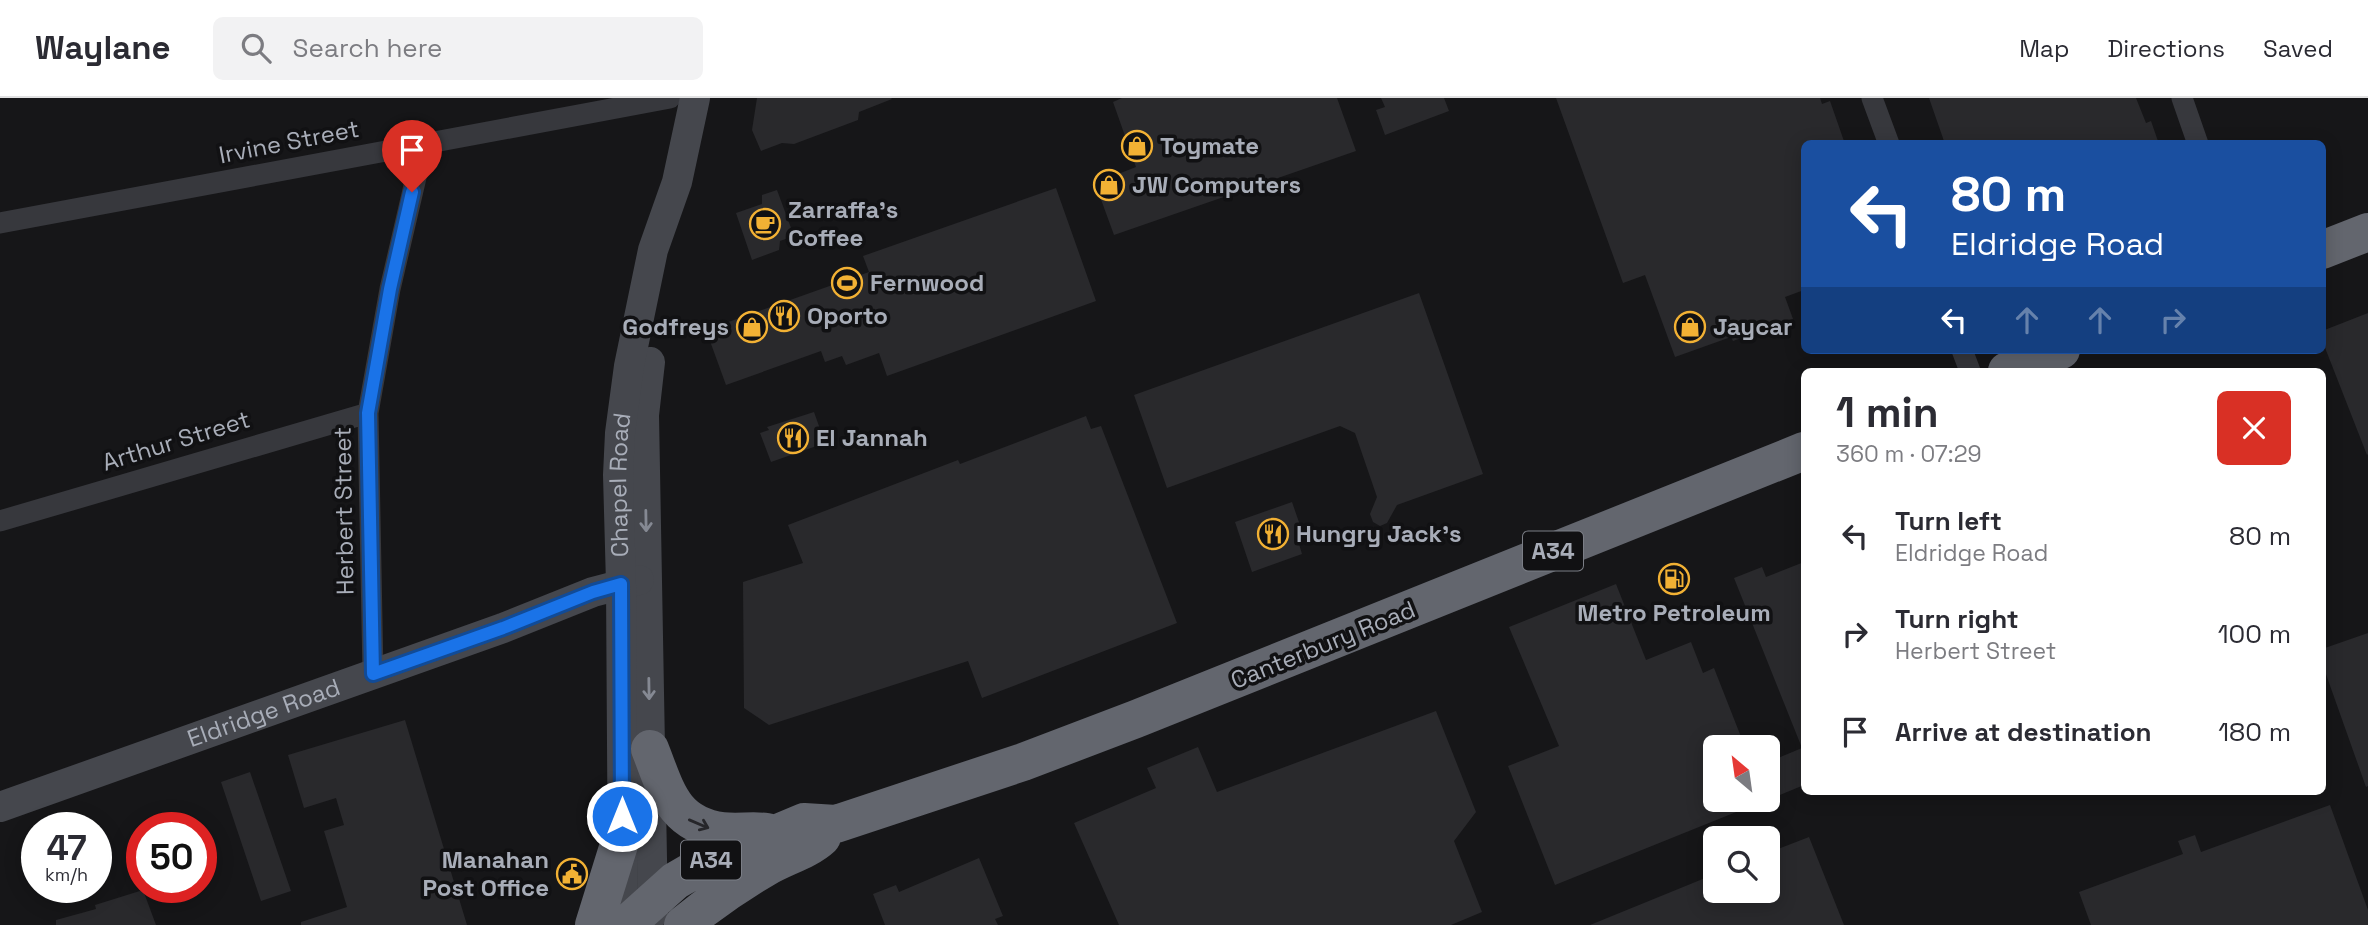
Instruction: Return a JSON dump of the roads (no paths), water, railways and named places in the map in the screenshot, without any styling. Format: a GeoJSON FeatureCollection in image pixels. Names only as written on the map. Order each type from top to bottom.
{"type":"FeatureCollection","features":[{"type":"Feature","properties":{"kind":"highway"},"geometry":{"type":"LineString","coordinates":[[2326,248],[2368,232]]}},
{"type":"Feature","properties":{"kind":"highway"},"geometry":{"type":"LineString","coordinates":[[2015,368],[2052,354]]}},
{"type":"Feature","properties":{"kind":"highway","name":"Canterbury Road"},"geometry":{"type":"LineString","coordinates":[[631,920],[675,881],[706,863],[776,833],[804,822],[836,824],[1011,766],[1136,719],[1801,452]]}},
{"type":"Feature","properties":{"kind":"highway"},"geometry":{"type":"LineString","coordinates":[[650,749],[670,799],[684,817],[709,828],[776,833]]}},
{"type":"Feature","properties":{"kind":"highway","name":"Canterbury Road"},"geometry":{"type":"LineString","coordinates":[[683,925],[737,884],[814,844],[836,824]]}},
{"type":"Feature","properties":{"kind":"highway"},"geometry":{"type":"LineString","coordinates":[[622,835],[631,920]]}},
{"type":"Feature","properties":{"kind":"main road","name":"Chapel Road"},"geometry":{"type":"LineString","coordinates":[[631,920],[650,749],[634,581],[618,475],[624,399],[653,250],[677,182],[695,98]]}},
{"type":"Feature","properties":{"kind":"main road","name":"Chapel Road"},"geometry":{"type":"LineString","coordinates":[[622,835],[634,581]]}},
{"type":"Feature","properties":{"kind":"main road","name":"Eldridge Road"},"geometry":{"type":"LineString","coordinates":[[0,807],[503,628],[593,592],[634,581]]}},
{"type":"Feature","properties":{"kind":"street","name":"Irvine Street"},"geometry":{"type":"LineString","coordinates":[[0,223],[670,98]]}},
{"type":"Feature","properties":{"kind":"street"},"geometry":{"type":"LineString","coordinates":[[1872,98],[1888,140]]}},
{"type":"Feature","properties":{"kind":"street"},"geometry":{"type":"LineString","coordinates":[[2182,98],[2198,140]]}},
{"type":"Feature","properties":{"kind":"street","name":"Herbert Street"},"geometry":{"type":"LineString","coordinates":[[373,674],[368,413],[387,303],[424,143]]}},
{"type":"Feature","properties":{"kind":"street","name":"Arthur Street"},"geometry":{"type":"LineString","coordinates":[[0,521],[368,413]]}},
{"type":"Feature","properties":{"kind":"place","name":"Toymate"},"geometry":{"type":"Point","coordinates":[1137,146]}},
{"type":"Feature","properties":{"kind":"place","name":"JW Computers"},"geometry":{"type":"Point","coordinates":[1109,185]}},
{"type":"Feature","properties":{"kind":"place","name":"Zarraffa's Coffee"},"geometry":{"type":"Point","coordinates":[765,224]}},
{"type":"Feature","properties":{"kind":"place","name":"Fernwood"},"geometry":{"type":"Point","coordinates":[847,283]}},
{"type":"Feature","properties":{"kind":"place","name":"Oporto"},"geometry":{"type":"Point","coordinates":[784,316]}},
{"type":"Feature","properties":{"kind":"place","name":"Godfreys"},"geometry":{"type":"Point","coordinates":[752,327]}},
{"type":"Feature","properties":{"kind":"place","name":"Jaycar"},"geometry":{"type":"Point","coordinates":[1690,327]}},
{"type":"Feature","properties":{"kind":"place","name":"El Jannah"},"geometry":{"type":"Point","coordinates":[793,438]}},
{"type":"Feature","properties":{"kind":"place","name":"Hungry Jack's"},"geometry":{"type":"Point","coordinates":[1273,534]}},
{"type":"Feature","properties":{"kind":"place","name":"Metro Petroleum"},"geometry":{"type":"Point","coordinates":[1674,579]}},
{"type":"Feature","properties":{"kind":"place","name":"Manahan Post Office"},"geometry":{"type":"Point","coordinates":[572,874]}}]}
